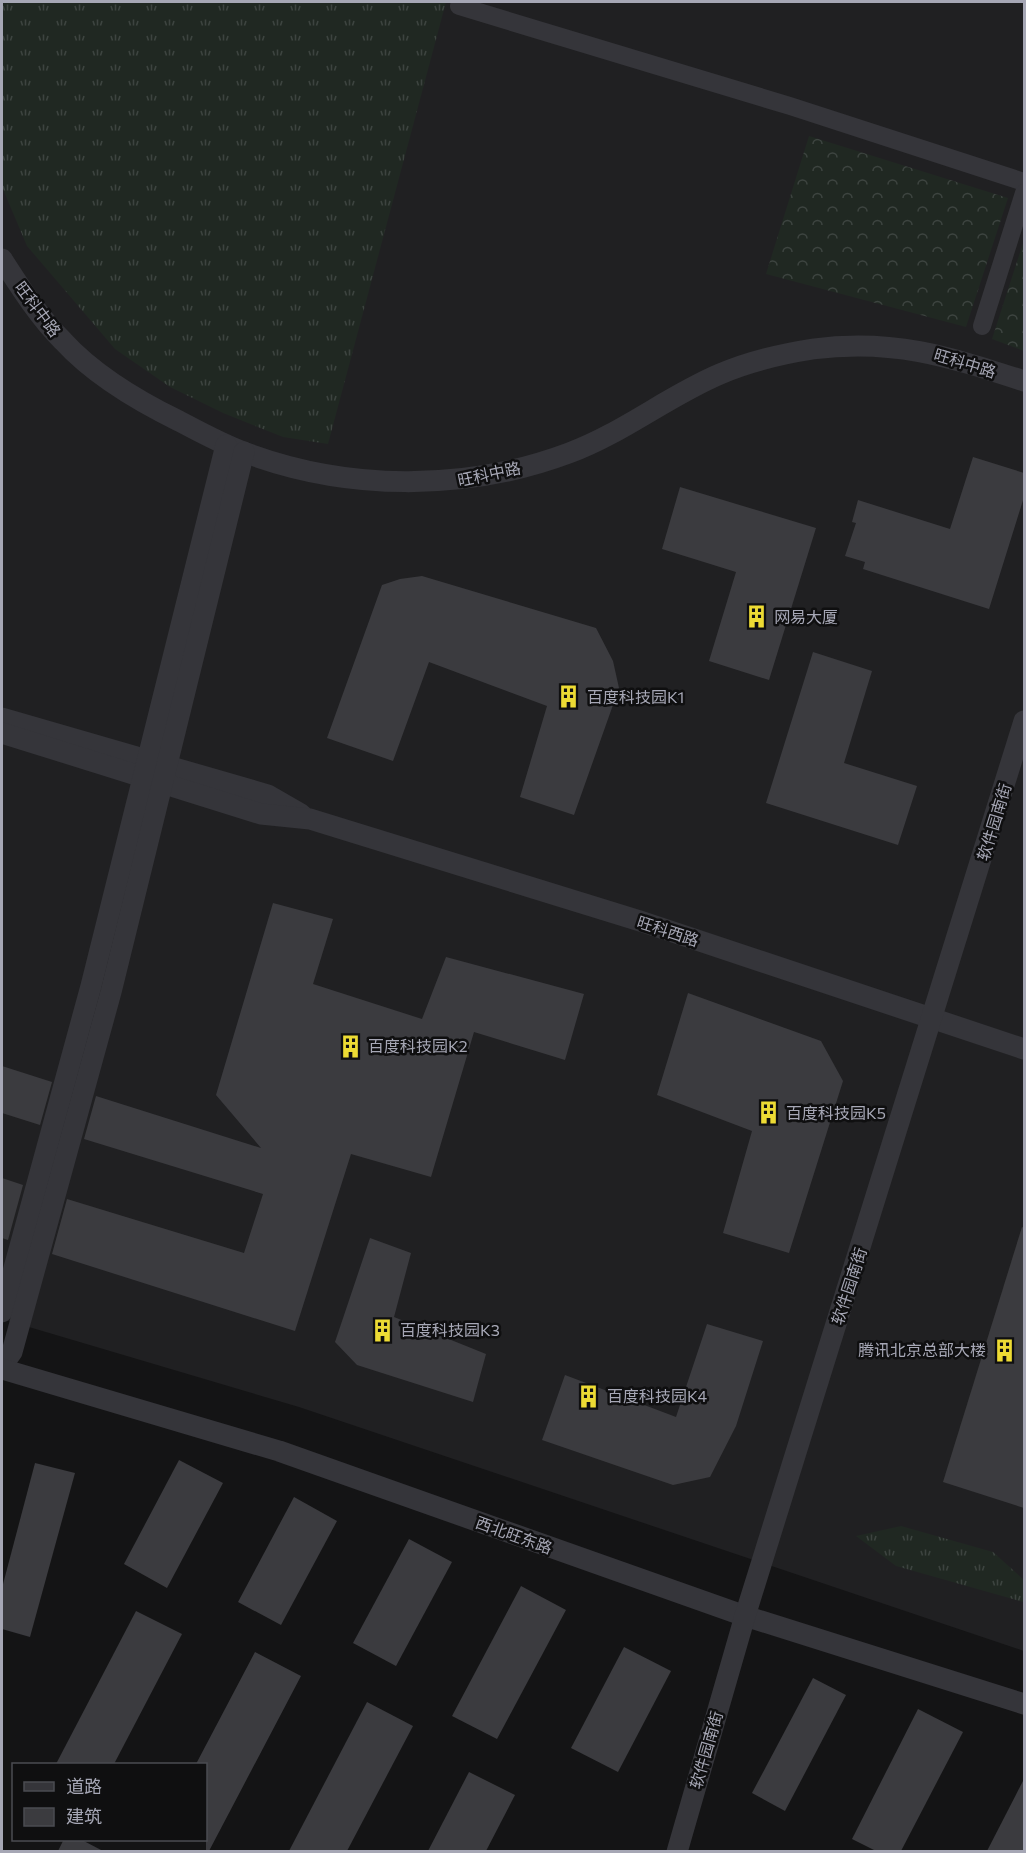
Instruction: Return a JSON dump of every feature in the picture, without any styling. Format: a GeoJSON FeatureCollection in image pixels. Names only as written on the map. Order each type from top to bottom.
{"type":"FeatureCollection","features":[{"type":"Feature","properties":{"kind":"street"},"geometry":{"type":"LineString","coordinates":[[459,6],[790,106],[1024,182]]}},
{"type":"Feature","properties":{"kind":"street"},"geometry":{"type":"LineString","coordinates":[[982,326],[1024,193]]}},
{"type":"Feature","properties":{"kind":"street","name":"旺科中路"},"geometry":{"type":"LineString","coordinates":[[2,259],[63,342],[139,401],[235,449],[295,468],[341,477],[452,482],[485,476],[569,453],[606,436],[717,375],[744,364],[815,349],[866,346],[918,349],[1024,381]]}},
{"type":"Feature","properties":{"kind":"street"},"geometry":{"type":"LineString","coordinates":[[2,1312],[91,986],[154,771],[235,449]]}},
{"type":"Feature","properties":{"kind":"street"},"geometry":{"type":"LineString","coordinates":[[2,718],[154,771]]}},
{"type":"Feature","properties":{"kind":"street","name":"软件园南街"},"geometry":{"type":"LineString","coordinates":[[677,1851],[745,1616],[933,1020],[1024,721]]}},
{"type":"Feature","properties":{"kind":"street"},"geometry":{"type":"LineString","coordinates":[[2,733],[154,771]]}},
{"type":"Feature","properties":{"kind":"street"},"geometry":{"type":"LineString","coordinates":[[2,1368],[12,1352],[108,1004],[154,771]]}},
{"type":"Feature","properties":{"kind":"street","name":"旺科西路"},"geometry":{"type":"LineString","coordinates":[[154,771],[268,795],[309,819],[630,918],[1024,1049]]}},
{"type":"Feature","properties":{"kind":"street","name":"西北旺东路"},"geometry":{"type":"LineString","coordinates":[[2,1368],[279,1451],[745,1616],[1024,1704]]}},
{"type":"Feature","properties":{"kind":"shaded area"},"geometry":{"type":"Polygon","coordinates":[[[2,2],[1024,2],[1024,1651],[299,1407],[2,1319],[2,2]]]}},
{"type":"Feature","properties":{"kind":"green space"},"geometry":{"type":"Polygon","coordinates":[[[2,2],[446,2],[328,444],[283,437],[223,413],[170,387],[115,349],[27,246],[2,187],[2,2]]]}},
{"type":"Feature","properties":{"kind":"green space"},"geometry":{"type":"Polygon","coordinates":[[[809,136],[1008,198],[966,327],[766,274],[809,136]]]}},
{"type":"Feature","properties":{"kind":"green space"},"geometry":{"type":"Polygon","coordinates":[[[1024,240],[1024,351],[992,339],[1024,240]]]}},
{"type":"Feature","properties":{"kind":"green space"},"geometry":{"type":"Polygon","coordinates":[[[901,1526],[993,1552],[1024,1580],[1023,1602],[896,1566],[856,1536],[901,1526]]]}},
{"type":"Feature","properties":{"kind":"building","name":"网易大厦"},"geometry":{"type":"Polygon","coordinates":[[[973,457],[1024,473],[1024,497],[989,609],[863,569],[865,562],[845,556],[856,523],[852,522],[858,500],[950,529],[973,457]]]}},
{"type":"Feature","properties":{"kind":"building","name":"网易大厦"},"geometry":{"type":"Polygon","coordinates":[[[680,487],[816,528],[769,680],[709,661],[736,572],[662,549],[680,487]]]}},
{"type":"Feature","properties":{"kind":"building","name":"百度科技园K1"},"geometry":{"type":"Polygon","coordinates":[[[422,576],[596,628],[613,661],[619,688],[574,815],[520,797],[547,706],[429,662],[393,761],[327,738],[382,585],[400,579],[422,576]]]}},
{"type":"Feature","properties":{"kind":"building","name":"网易大厦"},"geometry":{"type":"Polygon","coordinates":[[[813,652],[872,671],[844,763],[917,786],[898,845],[766,803],[813,652]]]}},
{"type":"Feature","properties":{"kind":"building"},"geometry":{"type":"Polygon","coordinates":[[[273,903],[333,919],[313,984],[422,1019],[446,957],[584,994],[565,1060],[474,1032],[431,1177],[351,1154],[295,1331],[52,1254],[67,1199],[244,1253],[263,1194],[84,1139],[96,1096],[261,1148],[216,1095],[273,903]]]}},
{"type":"Feature","properties":{"kind":"building","name":"百度科技园K5"},"geometry":{"type":"Polygon","coordinates":[[[688,993],[821,1041],[843,1081],[789,1253],[723,1233],[752,1131],[657,1095],[688,993]]]}},
{"type":"Feature","properties":{"kind":"building"},"geometry":{"type":"Polygon","coordinates":[[[2,1066],[52,1082],[40,1125],[2,1113],[2,1066]]]}},
{"type":"Feature","properties":{"kind":"building"},"geometry":{"type":"Polygon","coordinates":[[[2,1178],[23,1185],[8,1240],[2,1238],[2,1178]]]}},
{"type":"Feature","properties":{"kind":"building","name":"腾讯北京总部大楼"},"geometry":{"type":"Polygon","coordinates":[[[1022,1227],[1024,1228],[1024,1508],[943,1482],[1022,1227]]]}},
{"type":"Feature","properties":{"kind":"building","name":"百度科技园K3"},"geometry":{"type":"Polygon","coordinates":[[[370,1238],[411,1253],[394,1317],[486,1354],[473,1402],[357,1365],[335,1342],[370,1238]]]}},
{"type":"Feature","properties":{"kind":"building","name":"百度科技园K4"},"geometry":{"type":"Polygon","coordinates":[[[707,1324],[763,1341],[736,1426],[710,1477],[673,1485],[542,1440],[565,1375],[676,1417],[707,1324]]]}},
{"type":"Feature","properties":{"kind":"building"},"geometry":{"type":"Polygon","coordinates":[[[179,1460],[223,1483],[167,1588],[124,1564],[179,1460]]]}},
{"type":"Feature","properties":{"kind":"building"},"geometry":{"type":"Polygon","coordinates":[[[35,1463],[75,1473],[30,1637],[2,1629],[2,1588],[35,1463]]]}},
{"type":"Feature","properties":{"kind":"building"},"geometry":{"type":"Polygon","coordinates":[[[294,1497],[337,1521],[281,1625],[238,1602],[294,1497]]]}},
{"type":"Feature","properties":{"kind":"building"},"geometry":{"type":"Polygon","coordinates":[[[409,1539],[452,1562],[396,1666],[353,1643],[409,1539]]]}},
{"type":"Feature","properties":{"kind":"building"},"geometry":{"type":"Polygon","coordinates":[[[521,1586],[566,1610],[497,1739],[452,1716],[521,1586]]]}},
{"type":"Feature","properties":{"kind":"building"},"geometry":{"type":"Polygon","coordinates":[[[136,1611],[182,1634],[115,1763],[57,1763],[136,1611]]]}},
{"type":"Feature","properties":{"kind":"building"},"geometry":{"type":"Polygon","coordinates":[[[624,1647],[671,1671],[618,1772],[571,1748],[624,1647]]]}},
{"type":"Feature","properties":{"kind":"building"},"geometry":{"type":"Polygon","coordinates":[[[255,1652],[301,1676],[209,1851],[206,1851],[207,1763],[197,1763],[255,1652]]]}},
{"type":"Feature","properties":{"kind":"building"},"geometry":{"type":"Polygon","coordinates":[[[813,1678],[846,1695],[785,1811],[752,1793],[813,1678]]]}},
{"type":"Feature","properties":{"kind":"building"},"geometry":{"type":"Polygon","coordinates":[[[367,1702],[413,1726],[347,1851],[289,1851],[367,1702]]]}},
{"type":"Feature","properties":{"kind":"building"},"geometry":{"type":"Polygon","coordinates":[[[918,1709],[963,1732],[901,1851],[876,1851],[852,1839],[918,1709]]]}},
{"type":"Feature","properties":{"kind":"building"},"geometry":{"type":"Polygon","coordinates":[[[469,1772],[515,1795],[486,1851],[428,1851],[469,1772]]]}},
{"type":"Feature","properties":{"kind":"building"},"geometry":{"type":"Polygon","coordinates":[[[1024,1779],[1024,1851],[987,1851],[1024,1779]]]}},
{"type":"Feature","properties":{"kind":"building"},"geometry":{"type":"Polygon","coordinates":[[[63,1841],[84,1841],[103,1851],[58,1851],[63,1841]]]}},
{"type":"Feature","properties":{"kind":"place","name":"网易大厦"},"geometry":{"type":"Point","coordinates":[756,617]}},
{"type":"Feature","properties":{"kind":"place","name":"百度科技园K1"},"geometry":{"type":"Point","coordinates":[569,697]}},
{"type":"Feature","properties":{"kind":"place","name":"百度科技园K2"},"geometry":{"type":"Point","coordinates":[350,1046]}},
{"type":"Feature","properties":{"kind":"place","name":"百度科技园K5"},"geometry":{"type":"Point","coordinates":[768,1113]}},
{"type":"Feature","properties":{"kind":"place","name":"百度科技园K3"},"geometry":{"type":"Point","coordinates":[382,1330]}},
{"type":"Feature","properties":{"kind":"place","name":"腾讯北京总部大楼"},"geometry":{"type":"Point","coordinates":[1004,1350]}},
{"type":"Feature","properties":{"kind":"place","name":"百度科技园K4"},"geometry":{"type":"Point","coordinates":[589,1396]}}]}
